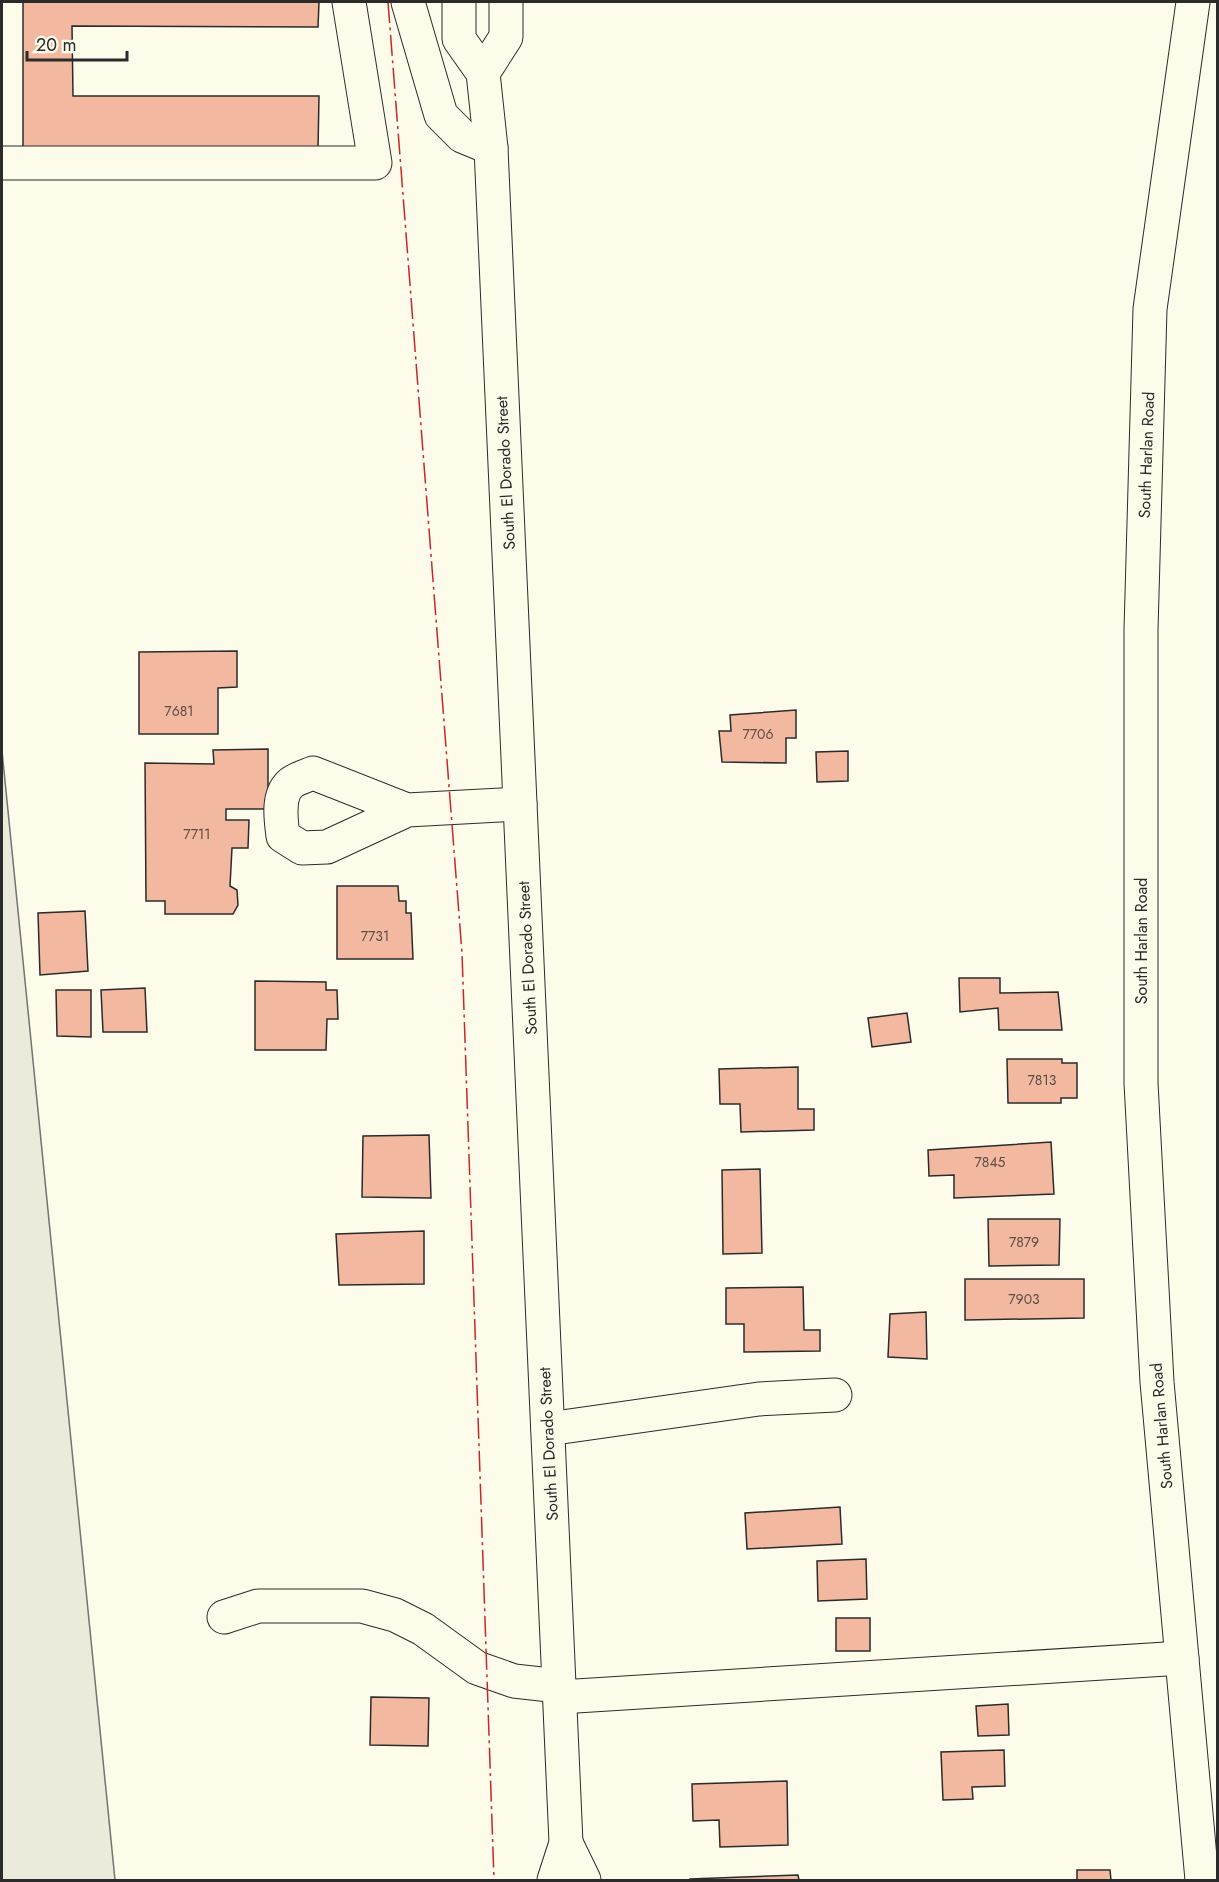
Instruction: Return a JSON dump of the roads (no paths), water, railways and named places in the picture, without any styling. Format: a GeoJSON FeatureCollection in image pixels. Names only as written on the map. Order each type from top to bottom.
{"type":"FeatureCollection","features":[{"type":"Feature","properties":{"kind":"main road"},"geometry":{"type":"LineString","coordinates":[[2,163],[375,163],[349,2]]}},
{"type":"Feature","properties":{"kind":"main road"},"geometry":{"type":"LineString","coordinates":[[408,2],[441,115],[462,136],[491,148]]}},
{"type":"Feature","properties":{"kind":"main road","name":"South El Dorado Street"},"geometry":{"type":"LineString","coordinates":[[459,2],[459,39],[483,73],[491,148],[566,1843],[554,1881]]}},
{"type":"Feature","properties":{"kind":"main road"},"geometry":{"type":"LineString","coordinates":[[483,73],[506,37],[506,2]]}},
{"type":"Feature","properties":{"kind":"main road","name":"South Harlan Road"},"geometry":{"type":"LineString","coordinates":[[1193,2],[1150,309],[1141,630],[1141,1083],[1157,1382],[1202,1881]]}},
{"type":"Feature","properties":{"kind":"main road"},"geometry":{"type":"LineString","coordinates":[[407,810],[520,804]]}},
{"type":"Feature","properties":{"kind":"main road"},"geometry":{"type":"LineString","coordinates":[[548,1429],[759,1399],[835,1395]]}},
{"type":"Feature","properties":{"kind":"main road"},"geometry":{"type":"LineString","coordinates":[[224,1617],[258,1606],[362,1606],[395,1615],[423,1629],[477,1668],[560,1691],[1182,1658]]}},
{"type":"Feature","properties":{"kind":"main road","name":"South El Dorado Street"},"geometry":{"type":"LineString","coordinates":[[566,1843],[584,1881]]}}]}
